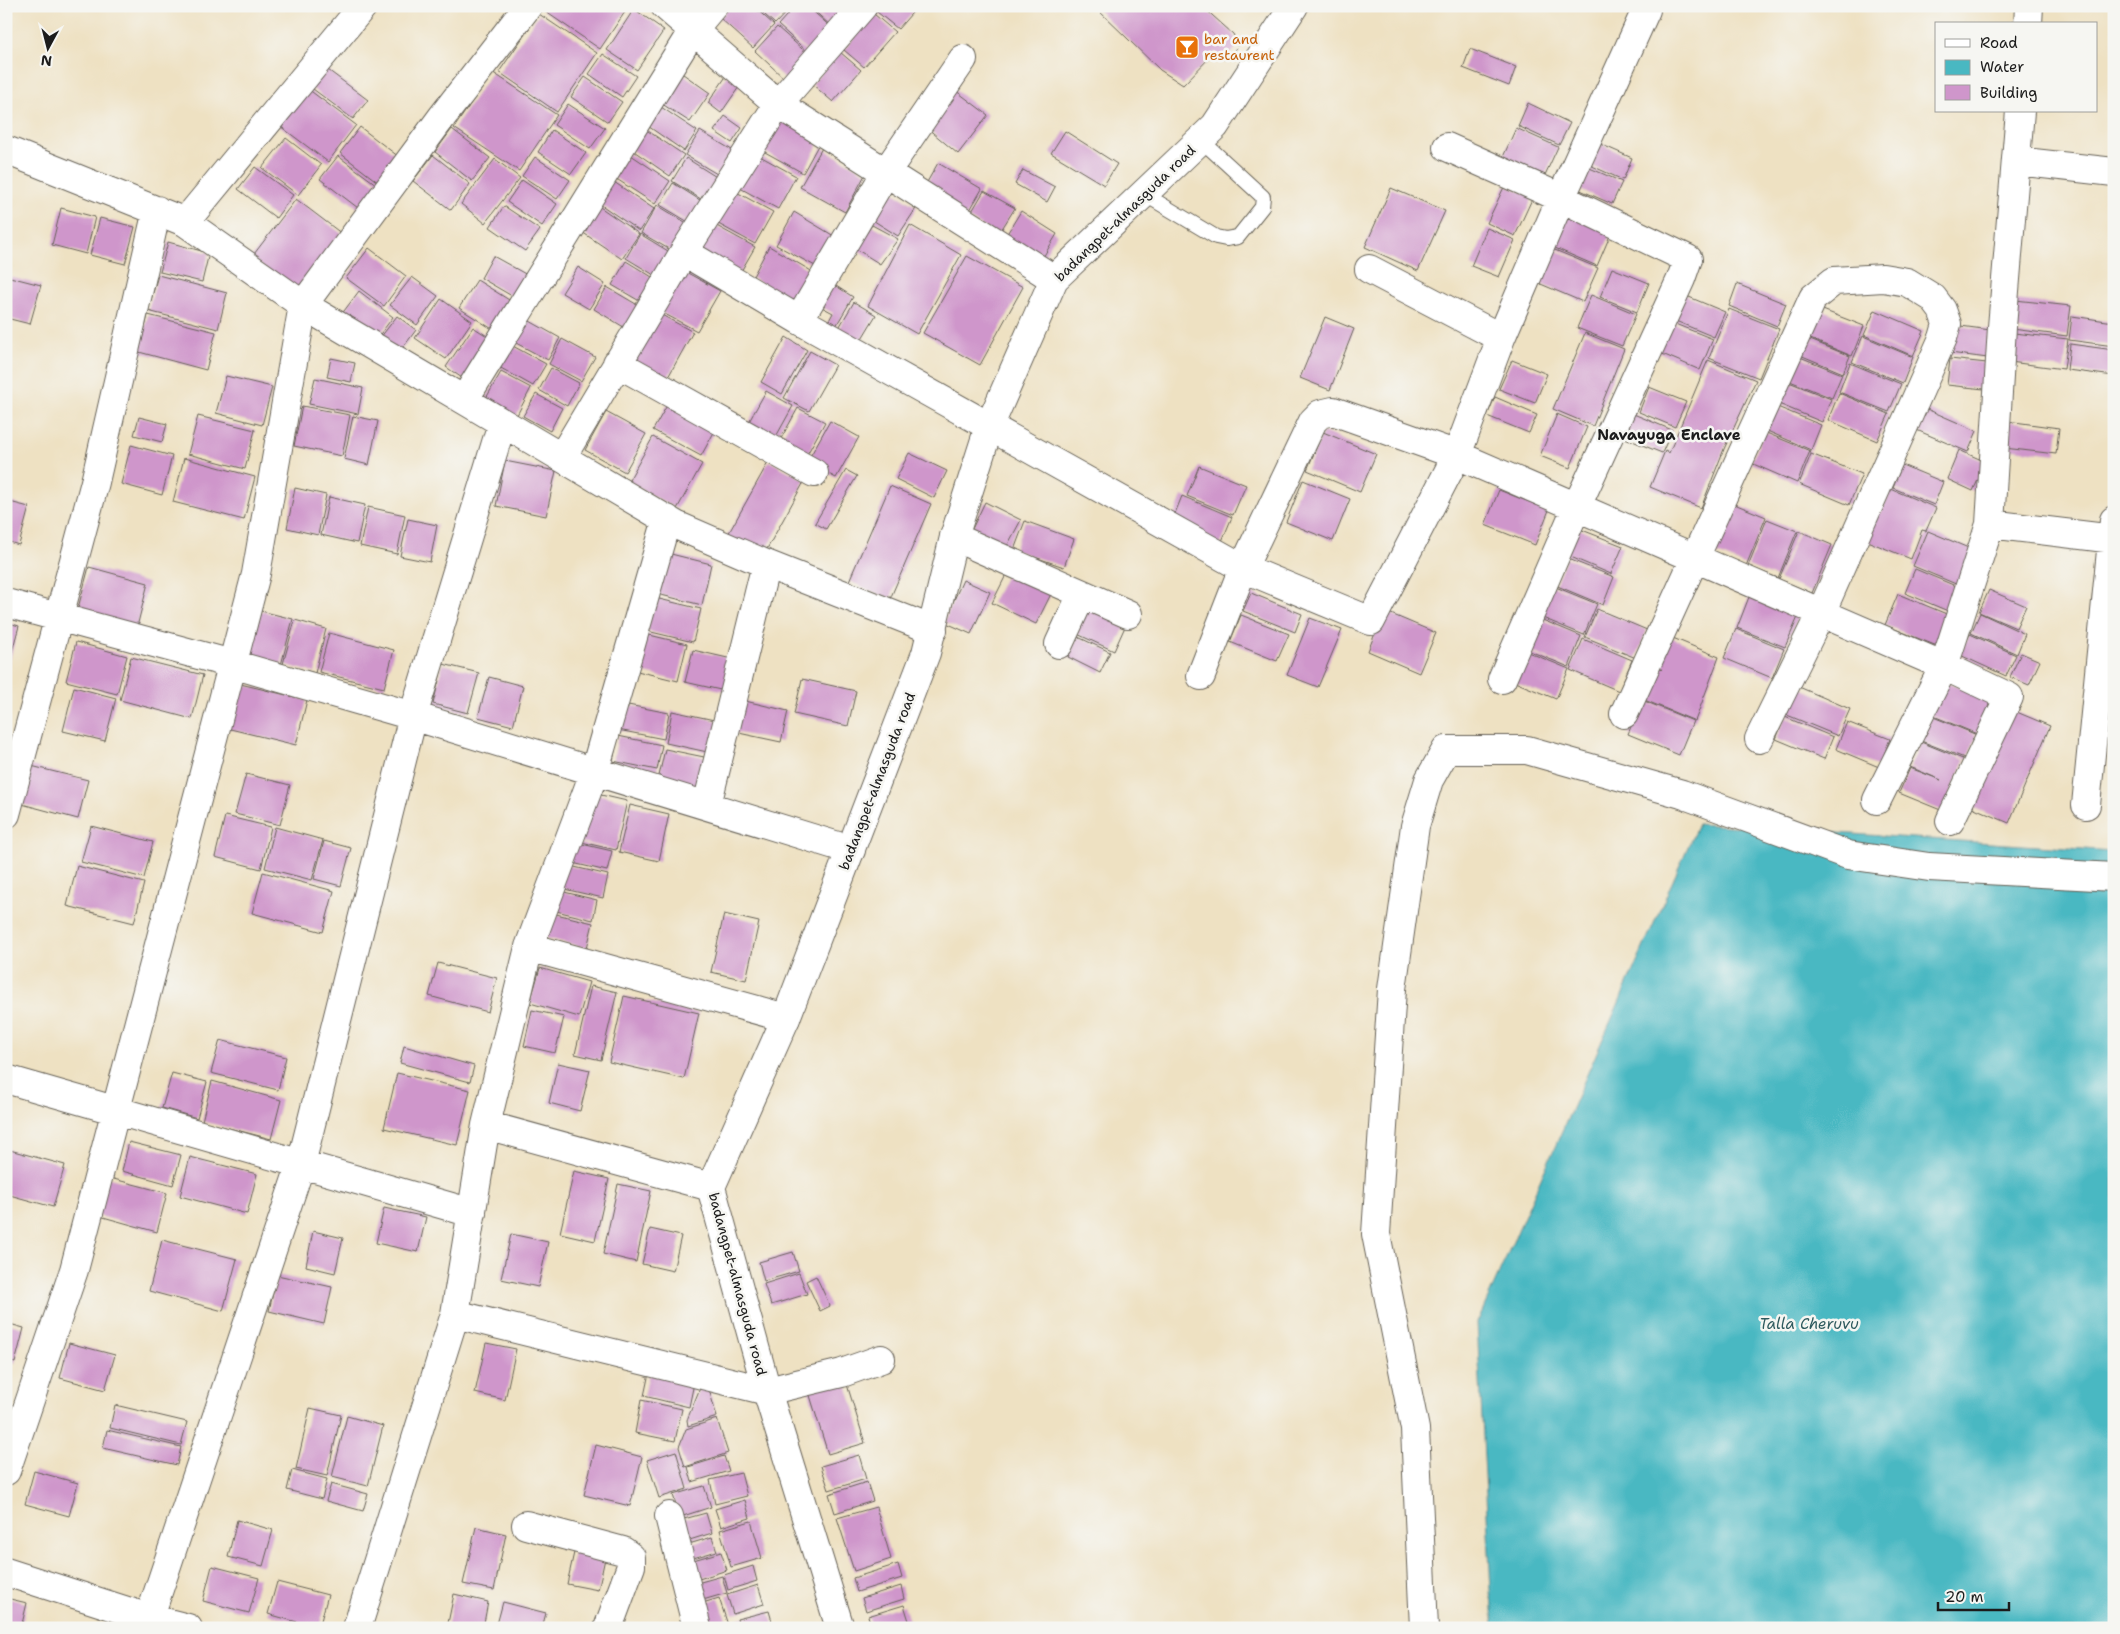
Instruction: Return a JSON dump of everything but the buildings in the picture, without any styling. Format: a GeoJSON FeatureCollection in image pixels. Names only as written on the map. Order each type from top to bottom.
{"type":"FeatureCollection","features":[{"type":"Feature","properties":{"kind":"street"},"geometry":{"type":"LineString","coordinates":[[185,222],[363,6]]}},
{"type":"Feature","properties":{"kind":"street"},"geometry":{"type":"LineString","coordinates":[[6,1471],[74,1270],[256,574],[303,305],[442,117],[528,6]]}},
{"type":"Feature","properties":{"kind":"street"},"geometry":{"type":"LineString","coordinates":[[665,6],[778,104],[1054,279]]}},
{"type":"Feature","properties":{"kind":"street"},"geometry":{"type":"LineString","coordinates":[[464,400],[693,30],[713,6]]}},
{"type":"Feature","properties":{"kind":"street"},"geometry":{"type":"LineString","coordinates":[[562,457],[684,252],[778,104],[863,6]]}},
{"type":"Feature","properties":{"kind":"street","name":"badangpet-almasguda road"},"geometry":{"type":"LineString","coordinates":[[840,1628],[767,1391],[711,1187],[786,1018],[926,653],[954,537],[989,427],[1054,279],[1215,126],[1294,6]]}},
{"type":"Feature","properties":{"kind":"street"},"geometry":{"type":"LineString","coordinates":[[2028,22],[2029,6]]}},
{"type":"Feature","properties":{"kind":"street"},"geometry":{"type":"LineString","coordinates":[[684,252],[799,320],[1243,568],[1371,621],[1457,455],[1502,338],[1561,198],[1646,10]]}},
{"type":"Feature","properties":{"kind":"street"},"geometry":{"type":"LineString","coordinates":[[799,320],[886,172],[963,59]]}},
{"type":"Feature","properties":{"kind":"street"},"geometry":{"type":"LineString","coordinates":[[1877,800],[1944,666],[1990,524],[2002,327],[2020,112]]}},
{"type":"Feature","properties":{"kind":"street"},"geometry":{"type":"LineString","coordinates":[[1447,147],[1561,198],[1688,259],[1681,279],[1577,506],[1502,679]]}},
{"type":"Feature","properties":{"kind":"street"},"geometry":{"type":"LineString","coordinates":[[6,150],[185,222],[303,305],[667,519],[766,564],[933,630]]}},
{"type":"Feature","properties":{"kind":"street"},"geometry":{"type":"LineString","coordinates":[[2016,161],[2114,172]]}},
{"type":"Feature","properties":{"kind":"street"},"geometry":{"type":"LineString","coordinates":[[6,814],[95,482],[157,210]]}},
{"type":"Feature","properties":{"kind":"street"},"geometry":{"type":"LineString","coordinates":[[1369,269],[1502,338]]}},
{"type":"Feature","properties":{"kind":"street"},"geometry":{"type":"LineString","coordinates":[[1624,714],[1813,298],[1834,280],[1882,278],[1907,282],[1933,298],[1942,310],[1947,324],[1943,338],[1821,613],[1759,739]]}},
{"type":"Feature","properties":{"kind":"street"},"geometry":{"type":"LineString","coordinates":[[617,363],[814,473]]}},
{"type":"Feature","properties":{"kind":"street"},"geometry":{"type":"LineString","coordinates":[[1201,676],[1243,568],[1313,421],[1320,414],[1333,411],[1457,455],[1944,666],[2009,697],[1950,821]]}},
{"type":"Feature","properties":{"kind":"street"},"geometry":{"type":"LineString","coordinates":[[147,1623],[301,1164],[413,716],[502,423]]}},
{"type":"Feature","properties":{"kind":"street"},"geometry":{"type":"LineString","coordinates":[[356,1628],[455,1314],[486,1125],[529,947],[594,773],[667,519]]}},
{"type":"Feature","properties":{"kind":"street"},"geometry":{"type":"LineString","coordinates":[[1990,524],[2113,533],[2086,805]]}},
{"type":"Feature","properties":{"kind":"street"},"geometry":{"type":"LineString","coordinates":[[954,537],[1128,614]]}},
{"type":"Feature","properties":{"kind":"street"},"geometry":{"type":"LineString","coordinates":[[707,805],[766,564]]}},
{"type":"Feature","properties":{"kind":"street"},"geometry":{"type":"LineString","coordinates":[[1060,644],[1082,594]]}},
{"type":"Feature","properties":{"kind":"street"},"geometry":{"type":"LineString","coordinates":[[6,603],[232,664],[413,716],[594,773],[707,805],[851,850]]}},
{"type":"Feature","properties":{"kind":"street"},"geometry":{"type":"LineString","coordinates":[[1424,1628],[1415,1429],[1376,1234],[1392,989],[1415,826],[1429,780],[1446,750],[1527,750],[1682,794],[1848,855],[1930,867],[2114,876]]}},
{"type":"Feature","properties":{"kind":"street"},"geometry":{"type":"LineString","coordinates":[[529,947],[786,1018]]}},
{"type":"Feature","properties":{"kind":"street"},"geometry":{"type":"LineString","coordinates":[[6,1079],[472,1213]]}},
{"type":"Feature","properties":{"kind":"street"},"geometry":{"type":"LineString","coordinates":[[486,1125],[711,1187]]}},
{"type":"Feature","properties":{"kind":"street"},"geometry":{"type":"LineString","coordinates":[[455,1314],[767,1391],[842,1373],[880,1359]]}},
{"type":"Feature","properties":{"kind":"street"},"geometry":{"type":"LineString","coordinates":[[669,1516],[697,1628]]}},
{"type":"Feature","properties":{"kind":"street"},"geometry":{"type":"LineString","coordinates":[[526,1525],[622,1551],[631,1557],[631,1566],[608,1628]]}},
{"type":"Feature","properties":{"kind":"street"},"geometry":{"type":"LineString","coordinates":[[6,1572],[147,1623],[188,1628]]}},
{"type":"Feature","properties":{"kind":"lane"},"geometry":{"type":"LineString","coordinates":[[1144,194],[1216,237],[1226,239],[1238,237],[1262,207],[1263,197],[1200,140]]}},
{"type":"Feature","properties":{"kind":"water","name":"Talla Cheruvu"},"geometry":{"type":"Polygon","coordinates":[[[1698,824],[2114,851],[2114,1628],[1493,1628],[1477,1323],[1698,824]]]}},
{"type":"Feature","properties":{"kind":"place","name":"bar and restaurent"},"geometry":{"type":"Point","coordinates":[1187,47]}},
{"type":"Feature","properties":{"kind":"district","name":"Navayuga Enclave"},"geometry":{"type":"Point","coordinates":[1669,435]}}]}
